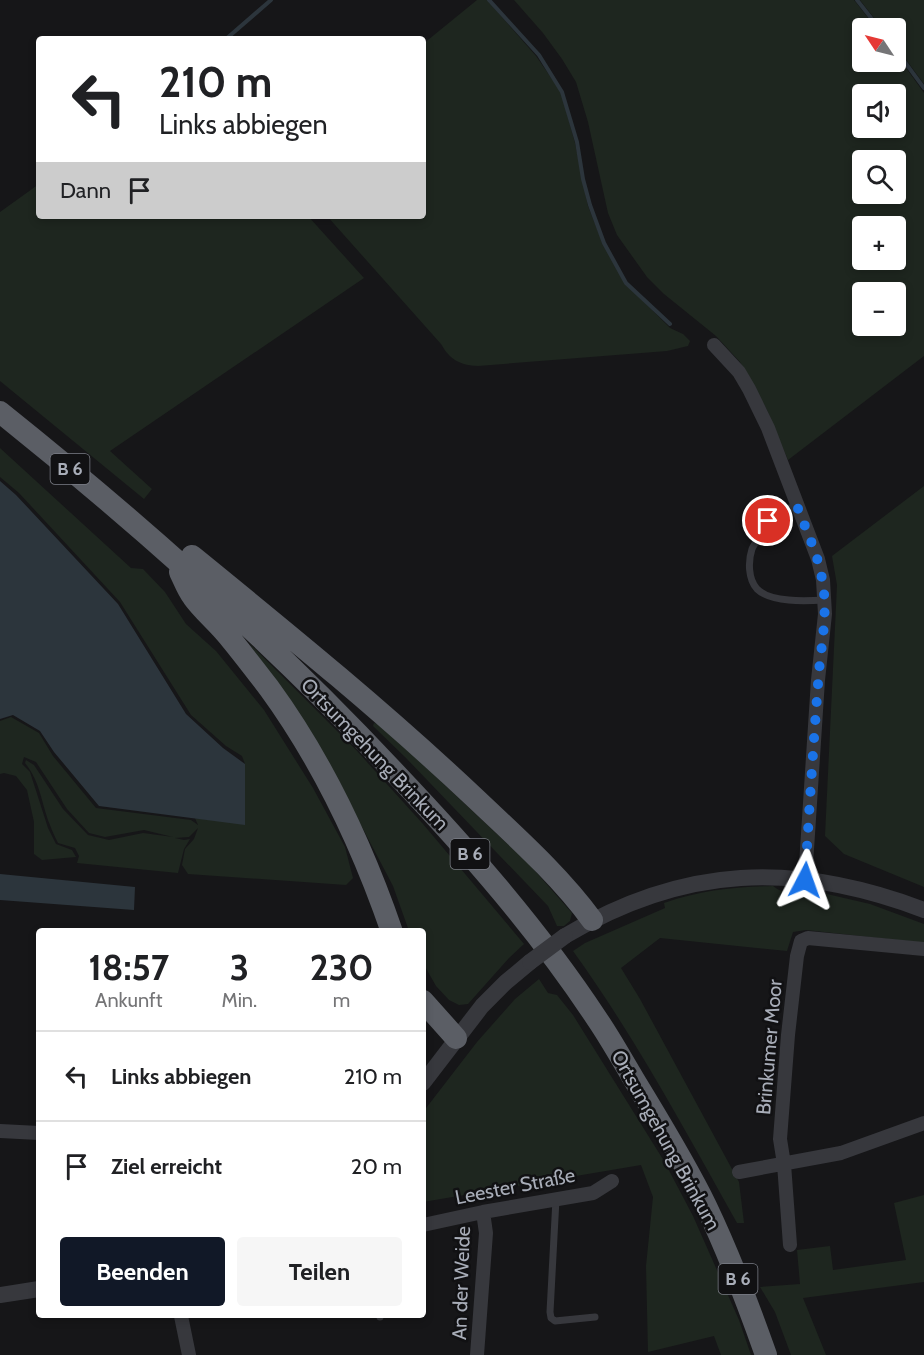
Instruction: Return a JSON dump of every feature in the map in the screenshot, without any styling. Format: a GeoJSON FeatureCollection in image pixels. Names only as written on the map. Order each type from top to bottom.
{"type":"FeatureCollection","features":[{"type":"Feature","properties":{"kind":"highway","name":"Ortsumgehung Brinkum"},"geometry":{"type":"LineString","coordinates":[[0,412],[139,527],[287,662],[386,762],[448,829],[524,919],[597,1019],[660,1122],[705,1205],[744,1291],[766,1355]]}},
{"type":"Feature","properties":{"kind":"highway","name":"B 6"},"geometry":{"type":"LineString","coordinates":[[139,527],[185,550],[341,678],[431,757],[517,838],[578,900],[592,920]]}},
{"type":"Feature","properties":{"kind":"highway","name":"B 6"},"geometry":{"type":"LineString","coordinates":[[171,555],[192,596],[229,636],[270,689],[307,746],[361,848],[391,928]]}},
{"type":"Feature","properties":{"kind":"highway"},"geometry":{"type":"LineString","coordinates":[[426,1004],[456,1038]]}},
{"type":"Feature","properties":{"kind":"street"},"geometry":{"type":"LineString","coordinates":[[714,345],[739,372],[768,428],[818,559],[823,580],[825,614],[818,680],[805,880]]}},
{"type":"Feature","properties":{"kind":"street"},"geometry":{"type":"LineString","coordinates":[[426,1079],[492,995],[530,962],[565,936],[592,920],[647,897],[707,881],[762,877],[815,880],[900,901],[924,910]]}},
{"type":"Feature","properties":{"kind":"street","name":"Brinkumer Moor"},"geometry":{"type":"LineString","coordinates":[[790,1245],[780,1139],[788,1035],[797,956],[801,941],[808,938],[924,949]]}},
{"type":"Feature","properties":{"kind":"street"},"geometry":{"type":"LineString","coordinates":[[739,1172],[841,1153],[924,1123]]}},
{"type":"Feature","properties":{"kind":"street"},"geometry":{"type":"LineString","coordinates":[[0,1131],[36,1133]]}},
{"type":"Feature","properties":{"kind":"street","name":"Leester Straße"},"geometry":{"type":"LineString","coordinates":[[426,1224],[593,1193],[612,1182]]}},
{"type":"Feature","properties":{"kind":"street","name":"An der Weide"},"geometry":{"type":"LineString","coordinates":[[477,1355],[486,1233],[483,1212]]}},
{"type":"Feature","properties":{"kind":"street"},"geometry":{"type":"LineString","coordinates":[[0,1295],[36,1289]]}},
{"type":"Feature","properties":{"kind":"street"},"geometry":{"type":"LineString","coordinates":[[181,1318],[189,1355]]}},
{"type":"Feature","properties":{"kind":"lane"},"geometry":{"type":"LineString","coordinates":[[797,506],[773,515],[768,521],[752,549],[750,576],[756,588],[774,597],[802,601],[825,600]]}},
{"type":"Feature","properties":{"kind":"lane"},"geometry":{"type":"LineString","coordinates":[[556,1199],[551,1318],[555,1321],[595,1317]]}},
{"type":"Feature","properties":{"kind":"shaded area"},"geometry":{"type":"Polygon","coordinates":[[[477,0],[487,0],[536,56],[561,92],[575,143],[588,206],[603,244],[625,283],[670,328],[683,334],[690,341],[688,346],[667,351],[478,366],[461,363],[448,354],[330,219],[426,219],[426,42],[477,0]]]}},
{"type":"Feature","properties":{"kind":"shaded area"},"geometry":{"type":"Polygon","coordinates":[[[514,0],[854,0],[868,18],[852,18],[852,72],[906,72],[906,68],[924,93],[924,356],[788,460],[767,410],[740,362],[716,336],[664,294],[647,277],[617,235],[608,213],[588,122],[576,82],[562,59],[514,0]]]}},
{"type":"Feature","properties":{"kind":"shaded area"},"geometry":{"type":"Polygon","coordinates":[[[860,0],[924,0],[924,84],[906,60],[906,18],[874,18],[860,0]]]}},
{"type":"Feature","properties":{"kind":"shaded area"},"geometry":{"type":"Polygon","coordinates":[[[36,186],[36,219],[311,219],[364,278],[110,451],[152,489],[144,499],[0,381],[0,212],[36,186]]]}},
{"type":"Feature","properties":{"kind":"shaded area"},"geometry":{"type":"Polygon","coordinates":[[[0,448],[131,568],[143,569],[165,592],[186,624],[216,651],[264,710],[313,788],[345,847],[353,878],[346,885],[188,874],[182,865],[185,849],[194,839],[198,828],[189,837],[175,838],[190,839],[184,849],[178,873],[77,863],[79,856],[75,848],[57,841],[38,786],[25,763],[26,760],[34,765],[63,809],[88,835],[109,840],[143,833],[173,837],[144,830],[105,837],[89,833],[67,809],[36,762],[24,757],[22,764],[30,772],[48,828],[56,844],[72,850],[76,857],[42,860],[34,854],[34,822],[27,790],[16,776],[0,774],[0,721],[11,717],[39,733],[53,756],[96,808],[191,820],[198,825],[195,818],[245,824],[245,764],[242,756],[226,746],[191,715],[120,602],[19,493],[0,477],[0,448]]]}},
{"type":"Feature","properties":{"kind":"shaded area"},"geometry":{"type":"Polygon","coordinates":[[[0,481],[16,495],[118,604],[186,714],[223,748],[245,764],[245,825],[99,806],[54,752],[40,731],[13,715],[0,719],[0,481]]]}},
{"type":"Feature","properties":{"kind":"shaded area"},"geometry":{"type":"Polygon","coordinates":[[[924,486],[924,887],[844,854],[825,836],[837,585],[832,556],[924,486]]]}},
{"type":"Feature","properties":{"kind":"shaded area"},"geometry":{"type":"Polygon","coordinates":[[[249,643],[357,751],[423,824],[524,944],[468,1004],[459,1005],[449,1000],[436,986],[426,968],[426,928],[408,928],[393,886],[330,766],[249,643]]]}},
{"type":"Feature","properties":{"kind":"shaded area"},"geometry":{"type":"Polygon","coordinates":[[[374,723],[380,724],[529,864],[572,913],[570,921],[564,926],[557,926],[548,906],[373,726],[374,723]]]}},
{"type":"Feature","properties":{"kind":"shaded area"},"geometry":{"type":"Polygon","coordinates":[[[0,874],[135,887],[134,910],[0,900],[0,874]]]}},
{"type":"Feature","properties":{"kind":"shaded area"},"geometry":{"type":"Polygon","coordinates":[[[773,886],[793,894],[814,891],[870,904],[924,924],[924,943],[806,930],[793,932],[787,951],[660,938],[621,968],[739,1182],[744,1223],[737,1223],[638,1050],[573,951],[585,943],[665,908],[664,903],[718,890],[773,886]]]}},
{"type":"Feature","properties":{"kind":"shaded area"},"geometry":{"type":"Polygon","coordinates":[[[539,979],[548,993],[557,995],[573,1015],[664,1161],[693,1216],[739,1320],[751,1355],[721,1355],[714,1336],[648,1352],[646,1266],[653,1197],[641,1165],[426,1201],[426,1108],[477,1042],[515,999],[539,979]]]}},
{"type":"Feature","properties":{"kind":"shaded area"},"geometry":{"type":"Polygon","coordinates":[[[924,1195],[924,1282],[803,1298],[826,1355],[791,1355],[775,1312],[760,1287],[800,1284],[797,1250],[830,1246],[833,1270],[906,1260],[894,1203],[924,1195]]]}},
{"type":"Feature","properties":{"kind":"waterway"},"geometry":{"type":"LineString","coordinates":[[229,36],[271,0]]}},
{"type":"Feature","properties":{"kind":"waterway"},"geometry":{"type":"LineString","coordinates":[[489,0],[539,55],[562,92],[577,142],[590,205],[604,243],[626,283],[670,324]]}},
{"type":"Feature","properties":{"kind":"waterway"},"geometry":{"type":"LineString","coordinates":[[857,0],[871,18]]}},
{"type":"Feature","properties":{"kind":"waterway"},"geometry":{"type":"LineString","coordinates":[[906,64],[924,88]]}},
{"type":"Feature","properties":{"kind":"route"},"geometry":{"type":"LineString","coordinates":[[768,521],[773,515],[797,506],[818,559],[823,580],[825,614],[818,680],[805,880]]}}]}
